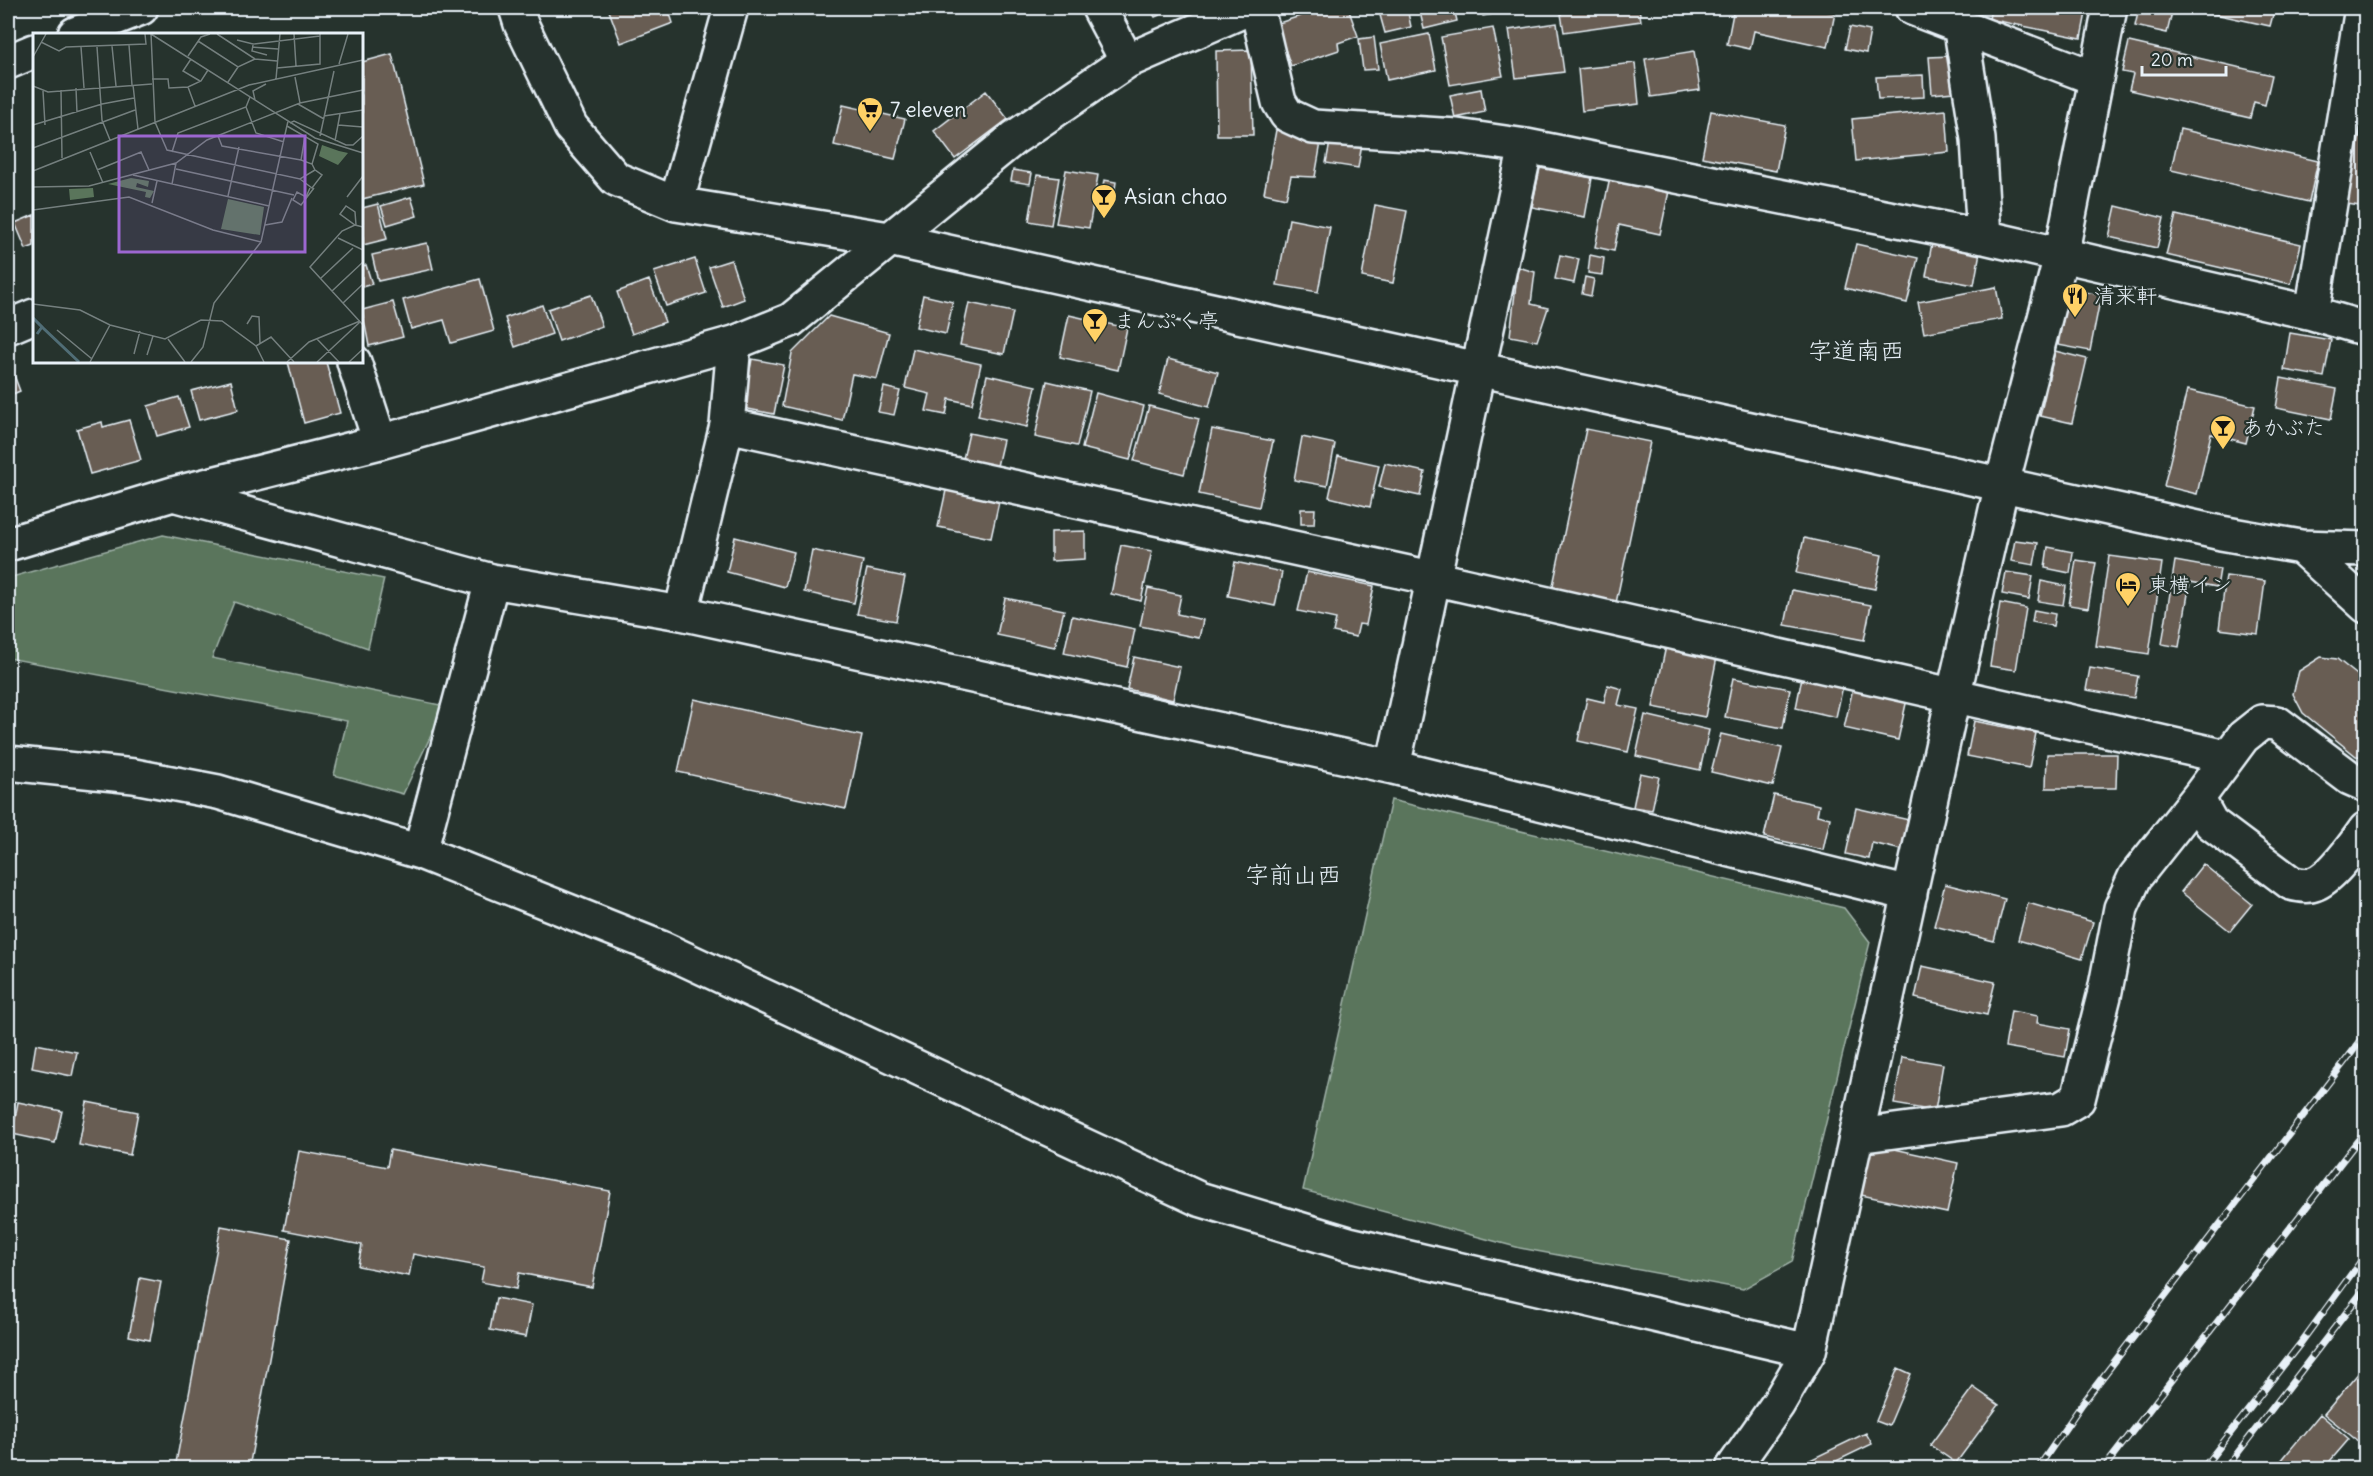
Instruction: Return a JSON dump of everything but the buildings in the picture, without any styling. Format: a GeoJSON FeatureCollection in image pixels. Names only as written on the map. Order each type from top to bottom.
{"type":"FeatureCollection","features":[{"type":"Feature","properties":{"kind":"main road"},"geometry":{"type":"LineString","coordinates":[[78,33],[141,8]]}},
{"type":"Feature","properties":{"kind":"main road"},"geometry":{"type":"LineString","coordinates":[[516,8],[521,24],[571,127],[601,164],[616,179],[676,204],[889,239],[1477,371],[2222,533],[2301,548],[2366,549]]}},
{"type":"Feature","properties":{"kind":"main road"},"geometry":{"type":"LineString","coordinates":[[676,204],[731,8]]}},
{"type":"Feature","properties":{"kind":"main road"},"geometry":{"type":"LineString","coordinates":[[1099,8],[1127,61]]}},
{"type":"Feature","properties":{"kind":"main road"},"geometry":{"type":"LineString","coordinates":[[8,543],[173,494],[380,442],[734,343],[791,320],[1014,138],[1127,61],[1249,8]]}},
{"type":"Feature","properties":{"kind":"main road"},"geometry":{"type":"LineString","coordinates":[[1257,8],[1280,102],[1287,115],[1313,127],[1457,136],[1526,146],[1984,237],[2312,313],[2366,329]]}},
{"type":"Feature","properties":{"kind":"main road"},"geometry":{"type":"LineString","coordinates":[[1912,8],[1959,24],[2095,78]]}},
{"type":"Feature","properties":{"kind":"main road"},"geometry":{"type":"LineString","coordinates":[[1733,1468],[1778,1404],[1809,1351],[2002,484],[2061,256],[2110,8]]}},
{"type":"Feature","properties":{"kind":"main road"},"geometry":{"type":"LineString","coordinates":[[2312,313],[2363,8]]}},
{"type":"Feature","properties":{"kind":"main road"},"geometry":{"type":"LineString","coordinates":[[1959,24],[1978,139],[1984,237]]}},
{"type":"Feature","properties":{"kind":"main road"},"geometry":{"type":"LineString","coordinates":[[8,62],[33,51]]}},
{"type":"Feature","properties":{"kind":"main road"},"geometry":{"type":"LineString","coordinates":[[1394,767],[1432,578],[1526,146]]}},
{"type":"Feature","properties":{"kind":"main road"},"geometry":{"type":"LineString","coordinates":[[8,327],[33,316]]}},
{"type":"Feature","properties":{"kind":"main road"},"geometry":{"type":"LineString","coordinates":[[681,613],[727,425],[734,343]]}},
{"type":"Feature","properties":{"kind":"main road"},"geometry":{"type":"LineString","coordinates":[[354,363],[380,442]]}},
{"type":"Feature","properties":{"kind":"main road"},"geometry":{"type":"LineString","coordinates":[[727,425],[1432,578],[2227,757]]}},
{"type":"Feature","properties":{"kind":"main road"},"geometry":{"type":"LineString","coordinates":[[173,494],[492,580],[681,613],[1394,767],[1910,894]]}},
{"type":"Feature","properties":{"kind":"main road"},"geometry":{"type":"LineString","coordinates":[[2301,548],[2366,606]]}},
{"type":"Feature","properties":{"kind":"main road"},"geometry":{"type":"LineString","coordinates":[[420,852],[492,580]]}},
{"type":"Feature","properties":{"kind":"main road"},"geometry":{"type":"LineString","coordinates":[[1857,1136],[2061,1109],[2078,1099],[2104,996],[2121,908],[2135,878],[2227,757],[2254,727],[2270,722],[2277,723],[2350,778],[2366,785]]}},
{"type":"Feature","properties":{"kind":"main road"},"geometry":{"type":"LineString","coordinates":[[8,763],[134,776],[218,792],[420,852],[661,948],[1199,1200],[1349,1244],[1809,1351]]}},
{"type":"Feature","properties":{"kind":"main road"},"geometry":{"type":"LineString","coordinates":[[2200,795],[2201,805],[2211,824],[2291,883],[2302,886],[2315,884],[2328,874],[2366,830]]}},
{"type":"Feature","properties":{"kind":"green space"},"geometry":{"type":"Polygon","coordinates":[[[163,535],[384,579],[368,648],[234,602],[212,658],[445,706],[403,794],[334,775],[347,721],[8,658],[8,578],[163,535]]]}},
{"type":"Feature","properties":{"kind":"green space"},"geometry":{"type":"Polygon","coordinates":[[[1391,800],[1844,908],[1870,942],[1792,1262],[1743,1289],[1520,1248],[1303,1190],[1391,800]]]}},
{"type":"Feature","properties":{"kind":"railway"},"geometry":{"type":"LineString","coordinates":[[2038,1468],[2082,1404],[2366,1034]]}},
{"type":"Feature","properties":{"kind":"railway"},"geometry":{"type":"LineString","coordinates":[[2104,1468],[2366,1130]]}},
{"type":"Feature","properties":{"kind":"railway"},"geometry":{"type":"LineString","coordinates":[[2203,1468],[2300,1344],[2366,1254]]}},
{"type":"Feature","properties":{"kind":"railway"},"geometry":{"type":"LineString","coordinates":[[2226,1468],[2366,1287]]}},
{"type":"Feature","properties":{"kind":"place","name":"7 eleven"},"geometry":{"type":"Point","coordinates":[870,133]}},
{"type":"Feature","properties":{"kind":"place","name":"Asian chao"},"geometry":{"type":"Point","coordinates":[1104,220]}},
{"type":"Feature","properties":{"kind":"place","name":"清来軒"},"geometry":{"type":"Point","coordinates":[2075,319]}},
{"type":"Feature","properties":{"kind":"place","name":"まんぷく亭"},"geometry":{"type":"Point","coordinates":[1095,344]}},
{"type":"Feature","properties":{"kind":"place","name":"あかぶた"},"geometry":{"type":"Point","coordinates":[2223,451]}},
{"type":"Feature","properties":{"kind":"place","name":"東横イン"},"geometry":{"type":"Point","coordinates":[2128,608]}},
{"type":"Feature","properties":{"kind":"district","name":"字道南西"},"geometry":{"type":"Point","coordinates":[1856,351]}},
{"type":"Feature","properties":{"kind":"district","name":"字前山西"},"geometry":{"type":"Point","coordinates":[1293,875]}}]}
